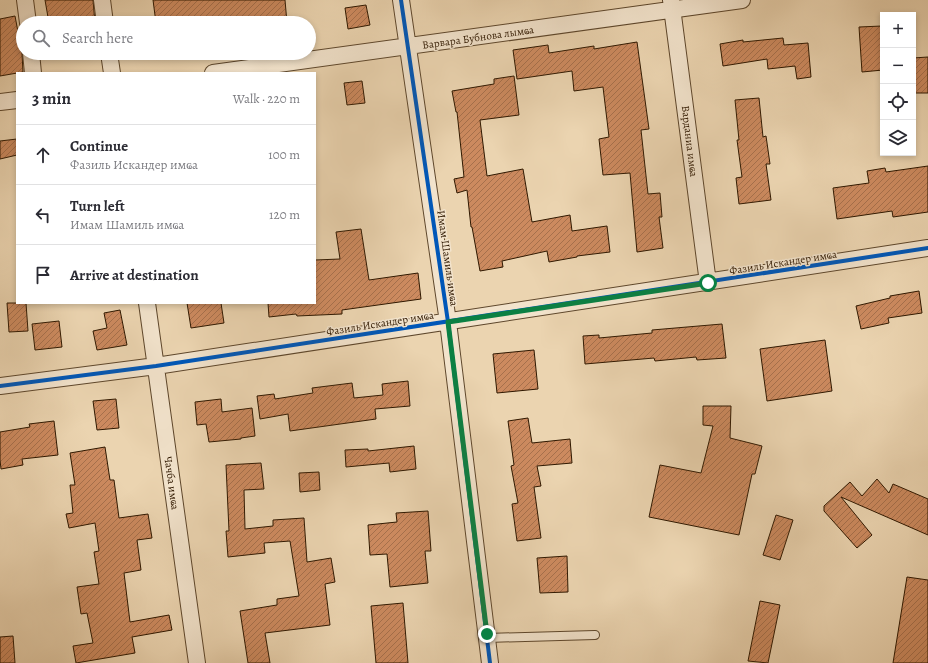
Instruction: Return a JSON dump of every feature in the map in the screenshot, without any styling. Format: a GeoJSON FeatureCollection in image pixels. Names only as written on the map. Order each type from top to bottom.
{"type":"FeatureCollection","features":[{"type":"Feature","properties":{"kind":"street"},"geometry":{"type":"LineString","coordinates":[[25,0],[27,16]]}},
{"type":"Feature","properties":{"kind":"street"},"geometry":{"type":"LineString","coordinates":[[102,0],[104,16]]}},
{"type":"Feature","properties":{"kind":"street","name":"Имам Шамиль имҩа"},"geometry":{"type":"LineString","coordinates":[[401,0],[448,322],[490,663]]}},
{"type":"Feature","properties":{"kind":"street","name":"Варвара Бубнова лымҩа"},"geometry":{"type":"LineString","coordinates":[[316,59],[672,5],[742,0]]}},
{"type":"Feature","properties":{"kind":"street","name":"Варданиа имҩа"},"geometry":{"type":"LineString","coordinates":[[672,5],[708,283]]}},
{"type":"Feature","properties":{"kind":"street"},"geometry":{"type":"LineString","coordinates":[[32,60],[33,72]]}},
{"type":"Feature","properties":{"kind":"street"},"geometry":{"type":"LineString","coordinates":[[111,60],[112,72]]}},
{"type":"Feature","properties":{"kind":"street","name":"Варвара Бубнова лымҩа"},"geometry":{"type":"LineString","coordinates":[[220,72],[307,60]]}},
{"type":"Feature","properties":{"kind":"street"},"geometry":{"type":"LineString","coordinates":[[0,102],[16,100]]}},
{"type":"Feature","properties":{"kind":"street","name":"Фазиль Искандер имҩа"},"geometry":{"type":"LineString","coordinates":[[0,386],[156,366],[708,283],[928,248]]}},
{"type":"Feature","properties":{"kind":"street","name":"Чачба имҩа"},"geometry":{"type":"LineString","coordinates":[[147,304],[197,663]]}},
{"type":"Feature","properties":{"kind":"lane"},"geometry":{"type":"LineString","coordinates":[[487,638],[595,635]]}},
{"type":"Feature","properties":{"kind":"building"},"geometry":{"type":"Polygon","coordinates":[[[45,0],[93,0],[94,16],[48,16],[45,0]]]}},
{"type":"Feature","properties":{"kind":"building"},"geometry":{"type":"Polygon","coordinates":[[[153,0],[285,0],[286,16],[155,16],[153,0]]]}},
{"type":"Feature","properties":{"kind":"building"},"geometry":{"type":"Polygon","coordinates":[[[366,5],[370,25],[348,29],[345,8],[366,5]]]}},
{"type":"Feature","properties":{"kind":"building"},"geometry":{"type":"Polygon","coordinates":[[[15,16],[16,60],[22,60],[23,72],[0,76],[0,19],[15,16]]]}},
{"type":"Feature","properties":{"kind":"building"},"geometry":{"type":"Polygon","coordinates":[[[880,26],[880,70],[862,72],[859,27],[880,26]]]}},
{"type":"Feature","properties":{"kind":"building"},"geometry":{"type":"Polygon","coordinates":[[[783,38],[784,45],[808,43],[811,77],[797,79],[795,66],[768,69],[767,59],[723,66],[720,44],[743,40],[743,42],[783,38]]]}},
{"type":"Feature","properties":{"kind":"building"},"geometry":{"type":"Polygon","coordinates":[[[637,42],[649,129],[641,130],[648,194],[660,193],[662,217],[659,217],[663,248],[637,252],[630,173],[603,175],[599,139],[609,137],[603,87],[574,91],[572,71],[517,79],[513,50],[548,45],[549,53],[594,46],[594,49],[637,42]]]}},
{"type":"Feature","properties":{"kind":"building"},"geometry":{"type":"Polygon","coordinates":[[[928,57],[928,93],[916,93],[916,58],[928,57]]]}},
{"type":"Feature","properties":{"kind":"building"},"geometry":{"type":"Polygon","coordinates":[[[514,76],[519,115],[480,120],[487,176],[523,169],[532,222],[570,215],[572,231],[607,226],[610,252],[577,256],[549,262],[547,251],[502,261],[503,267],[480,271],[471,227],[467,190],[457,193],[454,179],[464,177],[457,112],[452,91],[494,84],[494,79],[514,76]]]}},
{"type":"Feature","properties":{"kind":"building"},"geometry":{"type":"Polygon","coordinates":[[[362,81],[365,103],[347,105],[344,83],[362,81]]]}},
{"type":"Feature","properties":{"kind":"building"},"geometry":{"type":"Polygon","coordinates":[[[759,98],[763,137],[766,136],[770,164],[766,164],[771,200],[739,204],[736,178],[742,177],[737,140],[739,140],[735,100],[759,98]]]}},
{"type":"Feature","properties":{"kind":"building"},"geometry":{"type":"Polygon","coordinates":[[[16,139],[16,155],[0,159],[0,141],[16,139]]]}},
{"type":"Feature","properties":{"kind":"building"},"geometry":{"type":"Polygon","coordinates":[[[928,166],[928,212],[893,217],[892,211],[837,219],[833,188],[869,183],[867,171],[885,168],[886,172],[928,166]]]}},
{"type":"Feature","properties":{"kind":"building"},"geometry":{"type":"Polygon","coordinates":[[[361,229],[369,280],[418,273],[421,299],[342,310],[342,314],[297,316],[296,314],[269,317],[268,304],[316,304],[316,260],[340,259],[336,232],[361,229]]]}},
{"type":"Feature","properties":{"kind":"building"},"geometry":{"type":"Polygon","coordinates":[[[919,291],[922,313],[888,318],[889,323],[861,329],[856,306],[890,298],[890,296],[919,291]]]}},
{"type":"Feature","properties":{"kind":"building"},"geometry":{"type":"Polygon","coordinates":[[[7,303],[26,304],[28,331],[9,332],[7,303]]]}},
{"type":"Feature","properties":{"kind":"building"},"geometry":{"type":"Polygon","coordinates":[[[187,304],[221,304],[224,323],[191,328],[187,304]]]}},
{"type":"Feature","properties":{"kind":"building"},"geometry":{"type":"Polygon","coordinates":[[[120,310],[127,345],[97,350],[93,331],[107,328],[104,313],[120,310]]]}},
{"type":"Feature","properties":{"kind":"building"},"geometry":{"type":"Polygon","coordinates":[[[59,321],[62,347],[35,350],[32,324],[59,321]]]}},
{"type":"Feature","properties":{"kind":"building"},"geometry":{"type":"Polygon","coordinates":[[[722,324],[726,358],[697,360],[696,357],[655,361],[654,358],[585,364],[583,336],[599,335],[599,338],[652,333],[652,330],[722,324]]]}},
{"type":"Feature","properties":{"kind":"building"},"geometry":{"type":"Polygon","coordinates":[[[825,340],[832,391],[767,401],[760,349],[825,340]]]}},
{"type":"Feature","properties":{"kind":"building"},"geometry":{"type":"Polygon","coordinates":[[[534,350],[538,389],[497,393],[493,354],[534,350]]]}},
{"type":"Feature","properties":{"kind":"building"},"geometry":{"type":"Polygon","coordinates":[[[408,381],[410,406],[375,409],[376,419],[290,431],[288,414],[260,419],[257,396],[274,394],[275,399],[313,393],[312,388],[352,383],[354,398],[383,395],[382,384],[408,381]]]}},
{"type":"Feature","properties":{"kind":"building"},"geometry":{"type":"Polygon","coordinates":[[[116,399],[119,428],[97,430],[93,401],[116,399]]]}},
{"type":"Feature","properties":{"kind":"building"},"geometry":{"type":"Polygon","coordinates":[[[221,399],[222,412],[252,408],[255,436],[209,442],[206,424],[197,425],[195,402],[221,399]]]}},
{"type":"Feature","properties":{"kind":"building"},"geometry":{"type":"Polygon","coordinates":[[[703,406],[731,406],[730,438],[762,446],[755,474],[752,474],[739,535],[649,517],[660,465],[701,473],[713,426],[703,425],[703,406]]]}},
{"type":"Feature","properties":{"kind":"building"},"geometry":{"type":"Polygon","coordinates":[[[528,418],[532,443],[570,439],[572,463],[537,466],[541,486],[534,487],[541,538],[517,541],[512,504],[518,503],[511,466],[514,465],[508,421],[528,418]]]}},
{"type":"Feature","properties":{"kind":"building"},"geometry":{"type":"Polygon","coordinates":[[[54,421],[58,455],[22,459],[23,465],[1,469],[0,432],[30,427],[29,424],[54,421]]]}},
{"type":"Feature","properties":{"kind":"building"},"geometry":{"type":"Polygon","coordinates":[[[414,446],[416,469],[390,472],[389,463],[346,467],[345,450],[368,449],[368,451],[414,446]]]}},
{"type":"Feature","properties":{"kind":"building"},"geometry":{"type":"Polygon","coordinates":[[[105,447],[110,480],[114,480],[119,518],[148,514],[152,538],[137,540],[141,570],[124,573],[130,622],[169,615],[172,630],[132,637],[135,653],[76,663],[73,646],[93,643],[87,613],[81,614],[77,587],[99,584],[94,552],[99,551],[95,523],[69,528],[66,514],[73,513],[70,485],[75,485],[70,453],[105,447]]]}},
{"type":"Feature","properties":{"kind":"building"},"geometry":{"type":"Polygon","coordinates":[[[261,463],[264,489],[244,490],[245,529],[273,526],[273,520],[304,518],[307,562],[331,558],[335,582],[325,584],[330,625],[265,633],[270,663],[248,663],[240,611],[277,605],[277,599],[299,596],[290,541],[264,543],[265,553],[228,557],[226,531],[229,531],[226,465],[261,463]]]}},
{"type":"Feature","properties":{"kind":"building"},"geometry":{"type":"Polygon","coordinates":[[[319,472],[320,490],[300,492],[299,473],[319,472]]]}},
{"type":"Feature","properties":{"kind":"building"},"geometry":{"type":"Polygon","coordinates":[[[877,479],[889,493],[893,484],[928,499],[928,535],[841,497],[872,535],[857,548],[824,511],[824,506],[850,482],[862,496],[877,479]]]}},
{"type":"Feature","properties":{"kind":"building"},"geometry":{"type":"Polygon","coordinates":[[[428,511],[431,551],[425,551],[428,583],[390,587],[387,554],[370,555],[368,525],[397,522],[396,513],[428,511]]]}},
{"type":"Feature","properties":{"kind":"building"},"geometry":{"type":"Polygon","coordinates":[[[776,515],[793,520],[780,560],[763,555],[776,515]]]}},
{"type":"Feature","properties":{"kind":"building"},"geometry":{"type":"Polygon","coordinates":[[[567,556],[568,592],[540,593],[537,558],[567,556]]]}},
{"type":"Feature","properties":{"kind":"building"},"geometry":{"type":"Polygon","coordinates":[[[907,577],[928,580],[928,663],[893,663],[907,577]]]}},
{"type":"Feature","properties":{"kind":"building"},"geometry":{"type":"Polygon","coordinates":[[[760,601],[780,605],[768,663],[748,661],[760,601]]]}},
{"type":"Feature","properties":{"kind":"building"},"geometry":{"type":"Polygon","coordinates":[[[403,603],[408,663],[376,663],[371,606],[403,603]]]}},
{"type":"Feature","properties":{"kind":"building"},"geometry":{"type":"Polygon","coordinates":[[[13,636],[15,663],[0,663],[0,637],[13,636]]]}},
{"type":"Feature","properties":{"kind":"cycle path"},"geometry":{"type":"LineString","coordinates":[[401,0],[448,322],[490,663]]}},
{"type":"Feature","properties":{"kind":"cycle path"},"geometry":{"type":"LineString","coordinates":[[0,386],[156,366],[928,248]]}},
{"type":"Feature","properties":{"kind":"route"},"geometry":{"type":"LineString","coordinates":[[487,634],[448,322],[708,283]]}}]}
